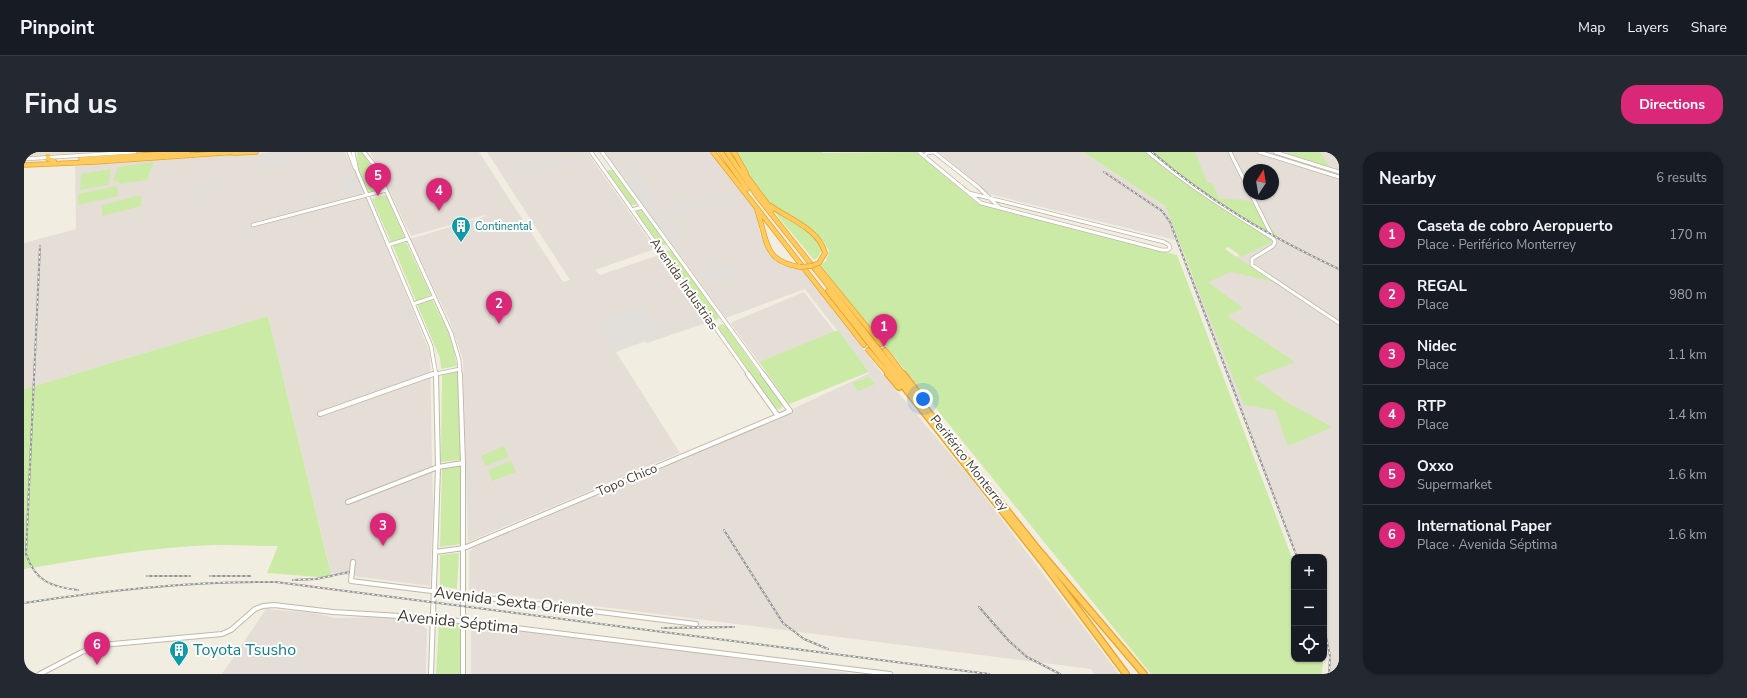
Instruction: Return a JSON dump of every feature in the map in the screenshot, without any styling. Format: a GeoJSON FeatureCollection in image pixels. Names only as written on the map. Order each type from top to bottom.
{"type":"FeatureCollection","features":[{"type":"Feature","properties":{"kind":"highway"},"geometry":{"type":"LineString","coordinates":[[24,163],[188,152]]}},
{"type":"Feature","properties":{"kind":"highway"},"geometry":{"type":"LineString","coordinates":[[231,152],[256,152]]}},
{"type":"Feature","properties":{"kind":"highway"},"geometry":{"type":"LineString","coordinates":[[24,163],[94,162],[237,152]]}},
{"type":"Feature","properties":{"kind":"highway"},"geometry":{"type":"LineString","coordinates":[[712,152],[864,344]]}},
{"type":"Feature","properties":{"kind":"highway"},"geometry":{"type":"LineString","coordinates":[[717,152],[741,187]]}},
{"type":"Feature","properties":{"kind":"highway","name":"Periférico Monterrey"},"geometry":{"type":"LineString","coordinates":[[721,152],[749,191],[930,417],[1036,547],[1144,674]]}},
{"type":"Feature","properties":{"kind":"highway","name":"Periférico Monterrey"},"geometry":{"type":"LineString","coordinates":[[727,152],[757,196],[1052,573],[1126,674]]}},
{"type":"Feature","properties":{"kind":"highway"},"geometry":{"type":"LineString","coordinates":[[730,152],[766,202],[881,344]]}},
{"type":"Feature","properties":{"kind":"highway"},"geometry":{"type":"LineString","coordinates":[[734,152],[749,179]]}},
{"type":"Feature","properties":{"kind":"highway"},"geometry":{"type":"LineString","coordinates":[[91,158],[99,154]]}},
{"type":"Feature","properties":{"kind":"highway"},"geometry":{"type":"LineString","coordinates":[[48,157],[48,159],[54,161]]}},
{"type":"Feature","properties":{"kind":"highway"},"geometry":{"type":"LineString","coordinates":[[24,163],[40,162]]}},
{"type":"Feature","properties":{"kind":"highway"},"geometry":{"type":"LineString","coordinates":[[755,205],[759,214],[764,238],[772,254],[780,262],[800,267],[811,266],[819,262],[826,251],[818,238],[766,202]]}},
{"type":"Feature","properties":{"kind":"highway"},"geometry":{"type":"LineString","coordinates":[[868,350],[918,410],[930,417]]}},
{"type":"Feature","properties":{"kind":"highway"},"geometry":{"type":"LineString","coordinates":[[885,350],[922,398],[930,417]]}},
{"type":"Feature","properties":{"kind":"street"},"geometry":{"type":"LineString","coordinates":[[48,157],[51,152]]}},
{"type":"Feature","properties":{"kind":"street"},"geometry":{"type":"LineString","coordinates":[[82,156],[83,152]]}},
{"type":"Feature","properties":{"kind":"street"},"geometry":{"type":"LineString","coordinates":[[24,163],[48,157],[135,152]]}},
{"type":"Feature","properties":{"kind":"street"},"geometry":{"type":"LineString","coordinates":[[349,152],[431,346],[436,373],[438,467],[431,674]]}},
{"type":"Feature","properties":{"kind":"street"},"geometry":{"type":"LineString","coordinates":[[353,152],[357,171]]}},
{"type":"Feature","properties":{"kind":"street"},"geometry":{"type":"LineString","coordinates":[[364,152],[372,162]]}},
{"type":"Feature","properties":{"kind":"street"},"geometry":{"type":"LineString","coordinates":[[367,152],[386,190],[455,344],[460,369],[464,548],[462,595],[463,674]]}},
{"type":"Feature","properties":{"kind":"street","name":"Avenida Industrias"},"geometry":{"type":"LineString","coordinates":[[591,152],[778,416]]}},
{"type":"Feature","properties":{"kind":"street","name":"Avenida Industrias"},"geometry":{"type":"LineString","coordinates":[[602,152],[790,411]]}},
{"type":"Feature","properties":{"kind":"street"},"geometry":{"type":"LineString","coordinates":[[919,152],[978,201],[986,205],[1162,250],[1168,250],[1170,248],[1165,242],[969,193]]}},
{"type":"Feature","properties":{"kind":"street"},"geometry":{"type":"LineString","coordinates":[[924,156],[927,153],[934,152],[992,199],[1001,209]]}},
{"type":"Feature","properties":{"kind":"street"},"geometry":{"type":"LineString","coordinates":[[1148,152],[1182,180],[1212,201],[1275,240]]}},
{"type":"Feature","properties":{"kind":"street"},"geometry":{"type":"LineString","coordinates":[[1230,152],[1243,178]]}},
{"type":"Feature","properties":{"kind":"street"},"geometry":{"type":"LineString","coordinates":[[1259,152],[1339,177]]}},
{"type":"Feature","properties":{"kind":"street"},"geometry":{"type":"LineString","coordinates":[[1275,152],[1339,172]]}},
{"type":"Feature","properties":{"kind":"street"},"geometry":{"type":"LineString","coordinates":[[928,159],[935,159],[939,156]]}},
{"type":"Feature","properties":{"kind":"street"},"geometry":{"type":"LineString","coordinates":[[253,225],[386,190]]}},
{"type":"Feature","properties":{"kind":"street"},"geometry":{"type":"LineString","coordinates":[[978,201],[982,196]]}},
{"type":"Feature","properties":{"kind":"street"},"geometry":{"type":"LineString","coordinates":[[986,205],[992,199]]}},
{"type":"Feature","properties":{"kind":"street"},"geometry":{"type":"LineString","coordinates":[[1254,200],[1275,240],[1273,246],[1252,259],[1252,265],[1339,323]]}},
{"type":"Feature","properties":{"kind":"street"},"geometry":{"type":"LineString","coordinates":[[632,210],[642,207]]}},
{"type":"Feature","properties":{"kind":"street"},"geometry":{"type":"LineString","coordinates":[[1129,233],[1129,241]]}},
{"type":"Feature","properties":{"kind":"street"},"geometry":{"type":"LineString","coordinates":[[388,245],[407,239]]}},
{"type":"Feature","properties":{"kind":"street"},"geometry":{"type":"LineString","coordinates":[[413,304],[434,297]]}},
{"type":"Feature","properties":{"kind":"street"},"geometry":{"type":"LineString","coordinates":[[320,414],[436,373],[460,369]]}},
{"type":"Feature","properties":{"kind":"street","name":"Topo Chico"},"geometry":{"type":"LineString","coordinates":[[434,552],[464,548],[790,411]]}},
{"type":"Feature","properties":{"kind":"street"},"geometry":{"type":"LineString","coordinates":[[348,502],[438,467],[463,463]]}},
{"type":"Feature","properties":{"kind":"street","name":"Avenida Sexta Oriente"},"geometry":{"type":"LineString","coordinates":[[353,562],[351,581],[696,624]]}},
{"type":"Feature","properties":{"kind":"street","name":"Avenida Séptima"},"geometry":{"type":"LineString","coordinates":[[40,674],[82,652],[102,645],[222,634],[232,630],[248,614],[263,606],[274,605],[333,612],[434,618],[890,674]]}},
{"type":"Feature","properties":{"kind":"shaded area"},"geometry":{"type":"Polygon","coordinates":[[[24,152],[107,152],[24,157],[24,152]]]}},
{"type":"Feature","properties":{"kind":"shaded area"},"geometry":{"type":"Polygon","coordinates":[[[276,152],[345,152],[361,184],[430,353],[433,511],[430,586],[331,573],[268,316],[24,389],[24,243],[76,229],[75,166],[276,152]]]}},
{"type":"Feature","properties":{"kind":"shaded area"},"geometry":{"type":"Polygon","coordinates":[[[286,152],[290,155],[298,152],[301,154],[298,157],[289,158],[289,162],[261,167],[261,165],[265,164],[260,156],[263,154],[286,152]]]}},
{"type":"Feature","properties":{"kind":"shaded area"},"geometry":{"type":"Polygon","coordinates":[[[370,152],[479,152],[563,282],[570,280],[487,152],[587,152],[655,249],[595,270],[600,275],[659,255],[706,323],[647,343],[644,340],[616,352],[680,453],[468,542],[463,360],[450,322],[410,239],[487,216],[485,215],[411,236],[370,152]]]}},
{"type":"Feature","properties":{"kind":"shaded area"},"geometry":{"type":"Polygon","coordinates":[[[587,152],[589,156],[507,179],[505,176],[587,152]]]}},
{"type":"Feature","properties":{"kind":"shaded area"},"geometry":{"type":"Polygon","coordinates":[[[605,152],[710,152],[753,205],[756,211],[760,234],[769,255],[781,265],[795,269],[803,269],[884,376],[969,476],[1119,674],[1094,674],[1091,669],[469,590],[469,552],[473,548],[595,496],[603,497],[601,493],[684,459],[870,373],[805,289],[726,318],[605,152]]]}},
{"type":"Feature","properties":{"kind":"shaded area"},"geometry":{"type":"Polygon","coordinates":[[[939,152],[1083,152],[1165,206],[1179,241],[989,194],[939,152]]]}},
{"type":"Feature","properties":{"kind":"shaded area"},"geometry":{"type":"Polygon","coordinates":[[[1161,152],[1339,152],[1339,674],[1329,674],[1331,655],[1327,639],[1327,554],[1297,554],[1192,278],[1277,237],[1198,183],[1161,152]]]}},
{"type":"Feature","properties":{"kind":"shaded area"},"geometry":{"type":"Polygon","coordinates":[[[629,167],[639,180],[642,179],[657,199],[642,203],[626,181],[630,179],[622,168],[629,167]]]}},
{"type":"Feature","properties":{"kind":"shaded area"},"geometry":{"type":"Polygon","coordinates":[[[355,175],[363,195],[346,199],[338,179],[355,175]]]}},
{"type":"Feature","properties":{"kind":"shaded area"},"geometry":{"type":"Polygon","coordinates":[[[214,181],[214,191],[190,197],[190,187],[214,181]]]}},
{"type":"Feature","properties":{"kind":"shaded area"},"geometry":{"type":"Polygon","coordinates":[[[727,192],[731,196],[661,217],[678,238],[672,241],[650,215],[727,192]]]}},
{"type":"Feature","properties":{"kind":"shaded area"},"geometry":{"type":"Polygon","coordinates":[[[734,263],[740,270],[716,280],[706,282],[700,275],[734,263]]]}},
{"type":"Feature","properties":{"kind":"shaded area"},"geometry":{"type":"Polygon","coordinates":[[[804,292],[835,332],[759,362],[731,324],[732,322],[804,292]]]}},
{"type":"Feature","properties":{"kind":"shaded area"},"geometry":{"type":"Polygon","coordinates":[[[641,306],[662,335],[616,352],[597,322],[641,306]]]}},
{"type":"Feature","properties":{"kind":"shaded area"},"geometry":{"type":"Polygon","coordinates":[[[266,609],[314,613],[335,618],[390,617],[418,620],[427,630],[426,674],[222,674],[266,609]]]}},
{"type":"Feature","properties":{"kind":"shaded area"},"geometry":{"type":"Polygon","coordinates":[[[471,623],[848,673],[848,674],[471,674],[471,623]]]}},
{"type":"Feature","properties":{"kind":"green space"},"geometry":{"type":"Polygon","coordinates":[[[357,152],[362,152],[373,168],[383,189],[369,193],[358,168],[357,152]]]}},
{"type":"Feature","properties":{"kind":"green space"},"geometry":{"type":"Polygon","coordinates":[[[736,152],[916,152],[977,203],[1177,255],[1291,555],[1291,662],[1323,662],[1322,674],[1151,674],[820,265],[826,261],[829,251],[824,243],[811,230],[781,211],[767,200],[736,152]]]}},
{"type":"Feature","properties":{"kind":"green space"},"geometry":{"type":"Polygon","coordinates":[[[1083,152],[1195,152],[1207,182],[1212,183],[1219,198],[1251,201],[1278,237],[1270,243],[1242,257],[1228,247],[1225,249],[1274,282],[1231,272],[1208,282],[1243,308],[1227,316],[1295,362],[1254,378],[1285,401],[1332,427],[1288,446],[1275,410],[1244,405],[1165,206],[1083,152]]]}},
{"type":"Feature","properties":{"kind":"green space"},"geometry":{"type":"Polygon","coordinates":[[[1288,152],[1320,152],[1330,168],[1290,156],[1288,152]]]}},
{"type":"Feature","properties":{"kind":"green space"},"geometry":{"type":"Polygon","coordinates":[[[154,162],[147,180],[121,184],[113,180],[118,167],[154,162]]]}},
{"type":"Feature","properties":{"kind":"green space"},"geometry":{"type":"Polygon","coordinates":[[[111,169],[108,185],[80,190],[81,174],[111,169]]]}},
{"type":"Feature","properties":{"kind":"green space"},"geometry":{"type":"Polygon","coordinates":[[[613,170],[637,204],[636,205],[631,205],[607,171],[613,170]]]}},
{"type":"Feature","properties":{"kind":"green space"},"geometry":{"type":"Polygon","coordinates":[[[117,186],[118,196],[78,205],[78,194],[117,186]]]}},
{"type":"Feature","properties":{"kind":"green space"},"geometry":{"type":"Polygon","coordinates":[[[141,195],[141,206],[102,216],[102,205],[141,195]]]}},
{"type":"Feature","properties":{"kind":"green space"},"geometry":{"type":"Polygon","coordinates":[[[386,195],[405,238],[391,242],[372,199],[386,195]]]}},
{"type":"Feature","properties":{"kind":"green space"},"geometry":{"type":"Polygon","coordinates":[[[772,209],[798,225],[816,240],[821,249],[819,256],[816,259],[814,260],[772,209]]]}},
{"type":"Feature","properties":{"kind":"green space"},"geometry":{"type":"Polygon","coordinates":[[[638,210],[642,210],[667,245],[660,245],[636,212],[638,210]]]}},
{"type":"Feature","properties":{"kind":"green space"},"geometry":{"type":"Polygon","coordinates":[[[406,242],[431,295],[416,301],[393,246],[406,242]]]}},
{"type":"Feature","properties":{"kind":"green space"},"geometry":{"type":"Polygon","coordinates":[[[669,250],[672,251],[719,316],[718,319],[715,320],[712,318],[666,252],[669,250]]]}},
{"type":"Feature","properties":{"kind":"green space"},"geometry":{"type":"Polygon","coordinates":[[[432,299],[452,340],[457,366],[441,369],[440,358],[417,304],[432,299]]]}},
{"type":"Feature","properties":{"kind":"green space"},"geometry":{"type":"Polygon","coordinates":[[[268,316],[332,578],[267,573],[278,546],[214,545],[166,548],[24,569],[24,389],[268,316]]]}},
{"type":"Feature","properties":{"kind":"green space"},"geometry":{"type":"Polygon","coordinates":[[[721,324],[725,325],[782,405],[781,409],[775,408],[718,327],[721,324]]]}},
{"type":"Feature","properties":{"kind":"green space"},"geometry":{"type":"Polygon","coordinates":[[[838,330],[869,372],[789,404],[759,362],[838,330]]]}},
{"type":"Feature","properties":{"kind":"green space"},"geometry":{"type":"Polygon","coordinates":[[[458,371],[461,460],[441,462],[442,374],[458,371]]]}},
{"type":"Feature","properties":{"kind":"green space"},"geometry":{"type":"Polygon","coordinates":[[[869,377],[875,384],[858,391],[852,383],[869,377]]]}},
{"type":"Feature","properties":{"kind":"green space"},"geometry":{"type":"Polygon","coordinates":[[[504,446],[509,457],[486,466],[481,456],[504,446]]]}},
{"type":"Feature","properties":{"kind":"green space"},"geometry":{"type":"Polygon","coordinates":[[[511,461],[516,472],[492,481],[488,470],[511,461]]]}},
{"type":"Feature","properties":{"kind":"green space"},"geometry":{"type":"Polygon","coordinates":[[[461,465],[461,544],[440,547],[442,468],[461,465]]]}},
{"type":"Feature","properties":{"kind":"green space"},"geometry":{"type":"Polygon","coordinates":[[[459,553],[457,589],[440,586],[440,555],[459,553]]]}},
{"type":"Feature","properties":{"kind":"green space"},"geometry":{"type":"Polygon","coordinates":[[[439,622],[460,624],[460,674],[436,674],[439,622]]]}},
{"type":"Feature","properties":{"kind":"railway"},"geometry":{"type":"LineString","coordinates":[[1152,152],[1173,170],[1241,217],[1289,244],[1339,269]]}},
{"type":"Feature","properties":{"kind":"railway"},"geometry":{"type":"LineString","coordinates":[[1104,172],[1162,211],[1170,222],[1296,554]]}},
{"type":"Feature","properties":{"kind":"railway"},"geometry":{"type":"LineString","coordinates":[[40,246],[26,554],[34,571],[45,581],[60,587],[78,590]]}},
{"type":"Feature","properties":{"kind":"railway"},"geometry":{"type":"LineString","coordinates":[[724,530],[783,623],[804,639],[828,649]]}},
{"type":"Feature","properties":{"kind":"railway"},"geometry":{"type":"LineString","coordinates":[[293,580],[316,579],[349,572]]}},
{"type":"Feature","properties":{"kind":"railway"},"geometry":{"type":"LineString","coordinates":[[147,576],[190,576]]}},
{"type":"Feature","properties":{"kind":"railway"},"geometry":{"type":"LineString","coordinates":[[210,576],[250,576]]}},
{"type":"Feature","properties":{"kind":"railway"},"geometry":{"type":"LineString","coordinates":[[24,603],[150,587],[213,583],[276,582],[989,674]]}},
{"type":"Feature","properties":{"kind":"railway"},"geometry":{"type":"LineString","coordinates":[[979,607],[1009,641],[1027,657],[1060,674]]}},
{"type":"Feature","properties":{"kind":"railway"},"geometry":{"type":"LineString","coordinates":[[662,628],[734,627]]}},
{"type":"Feature","properties":{"kind":"railway"},"geometry":{"type":"LineString","coordinates":[[1327,642],[1330,656],[1329,674]]}},
{"type":"Feature","properties":{"kind":"place","name":"Oxxo"},"geometry":{"type":"Point","coordinates":[378,196]}},
{"type":"Feature","properties":{"kind":"place","name":"RTP"},"geometry":{"type":"Point","coordinates":[439,211]}},
{"type":"Feature","properties":{"kind":"place","name":"Continental"},"geometry":{"type":"Point","coordinates":[461,243]}},
{"type":"Feature","properties":{"kind":"place","name":"REGAL"},"geometry":{"type":"Point","coordinates":[499,324]}},
{"type":"Feature","properties":{"kind":"place","name":"Caseta de cobro Aeropuerto"},"geometry":{"type":"Point","coordinates":[884,347]}},
{"type":"Feature","properties":{"kind":"place","name":"Nidec"},"geometry":{"type":"Point","coordinates":[383,546]}},
{"type":"Feature","properties":{"kind":"place","name":"International Paper"},"geometry":{"type":"Point","coordinates":[97,665]}},
{"type":"Feature","properties":{"kind":"place","name":"Toyota Tsusho"},"geometry":{"type":"Point","coordinates":[179,667]}}]}
